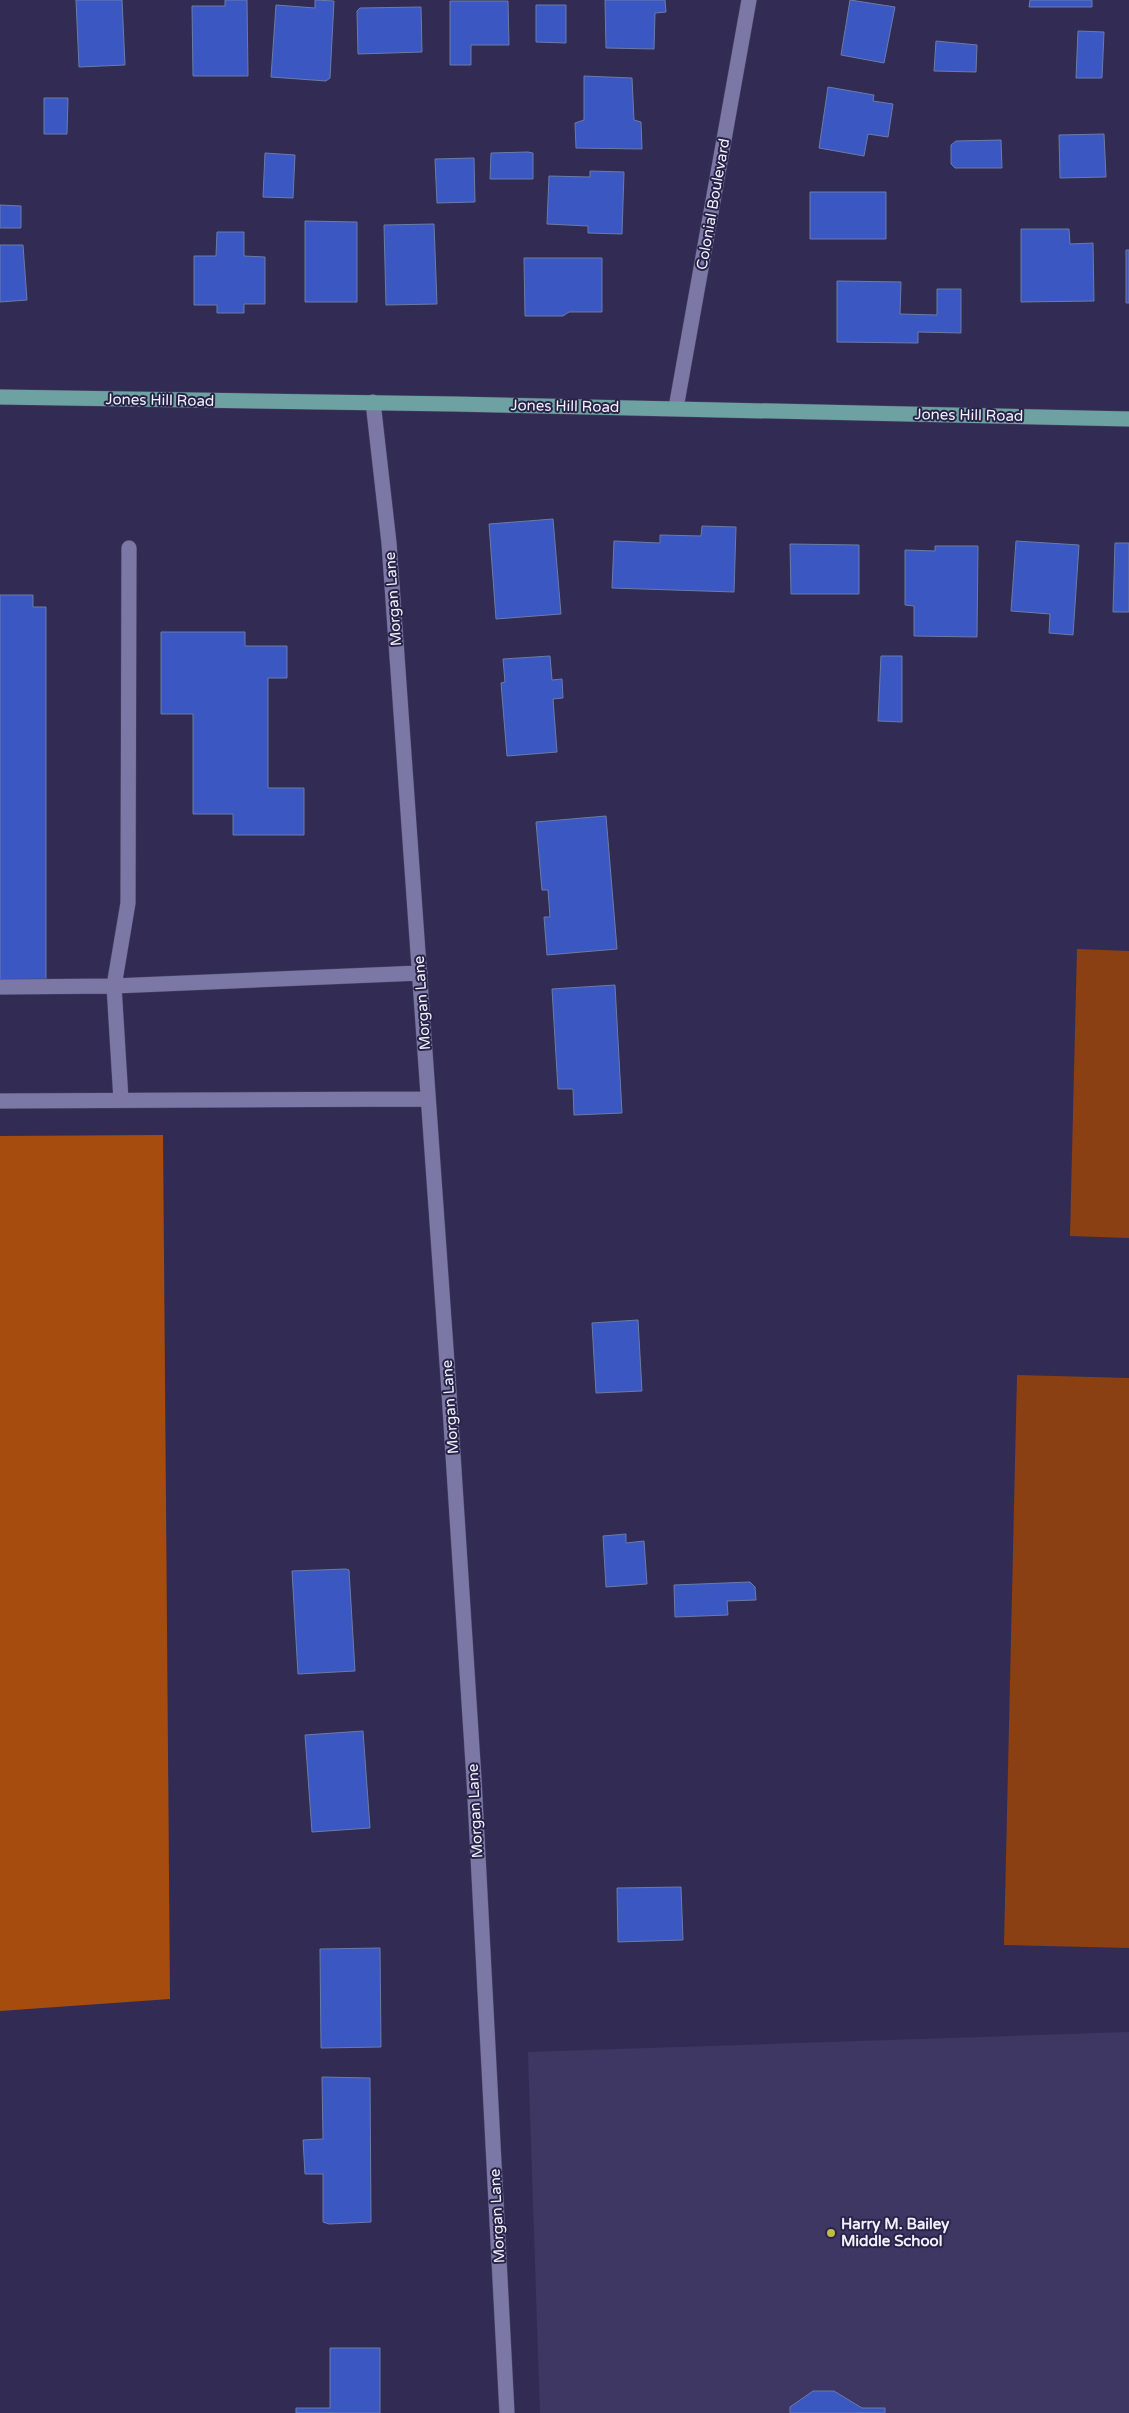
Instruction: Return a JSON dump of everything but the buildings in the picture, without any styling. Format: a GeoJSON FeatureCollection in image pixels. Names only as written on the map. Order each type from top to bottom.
{"type":"FeatureCollection","features":[{"type":"Feature","properties":{"kind":"main road","name":"Jones Hill Road"},"geometry":{"type":"LineString","coordinates":[[0,397],[373,402],[1129,419]]}},
{"type":"Feature","properties":{"kind":"street","name":"Colonial Boulevard"},"geometry":{"type":"LineString","coordinates":[[676,408],[749,0]]}},
{"type":"Feature","properties":{"kind":"street","name":"Morgan Lane"},"geometry":{"type":"LineString","coordinates":[[373,402],[389,543],[420,973],[474,1788],[507,2413]]}},
{"type":"Feature","properties":{"kind":"street"},"geometry":{"type":"LineString","coordinates":[[122,1100],[114,986],[128,903],[129,548]]}},
{"type":"Feature","properties":{"kind":"street"},"geometry":{"type":"LineString","coordinates":[[0,987],[114,986],[420,973]]}},
{"type":"Feature","properties":{"kind":"street"},"geometry":{"type":"LineString","coordinates":[[0,1101],[428,1099]]}},
{"type":"Feature","properties":{"kind":"shaded area"},"geometry":{"type":"Polygon","coordinates":[[[1077,949],[1129,951],[1129,1238],[1070,1236],[1077,949]]]}},
{"type":"Feature","properties":{"kind":"shaded area"},"geometry":{"type":"Polygon","coordinates":[[[163,1135],[170,1999],[0,2011],[0,1136],[163,1135]]]}},
{"type":"Feature","properties":{"kind":"shaded area"},"geometry":{"type":"Polygon","coordinates":[[[1017,1375],[1129,1378],[1129,1948],[1004,1945],[1017,1375]]]}},
{"type":"Feature","properties":{"kind":"shaded area","name":"Harry M. Bailey Middle School"},"geometry":{"type":"Polygon","coordinates":[[[1129,2032],[1129,2413],[540,2413],[528,2052],[1129,2032]]]}},
{"type":"Feature","properties":{"kind":"place","name":"Harry M. Bailey Middle School"},"geometry":{"type":"Point","coordinates":[831,2233]}}]}
